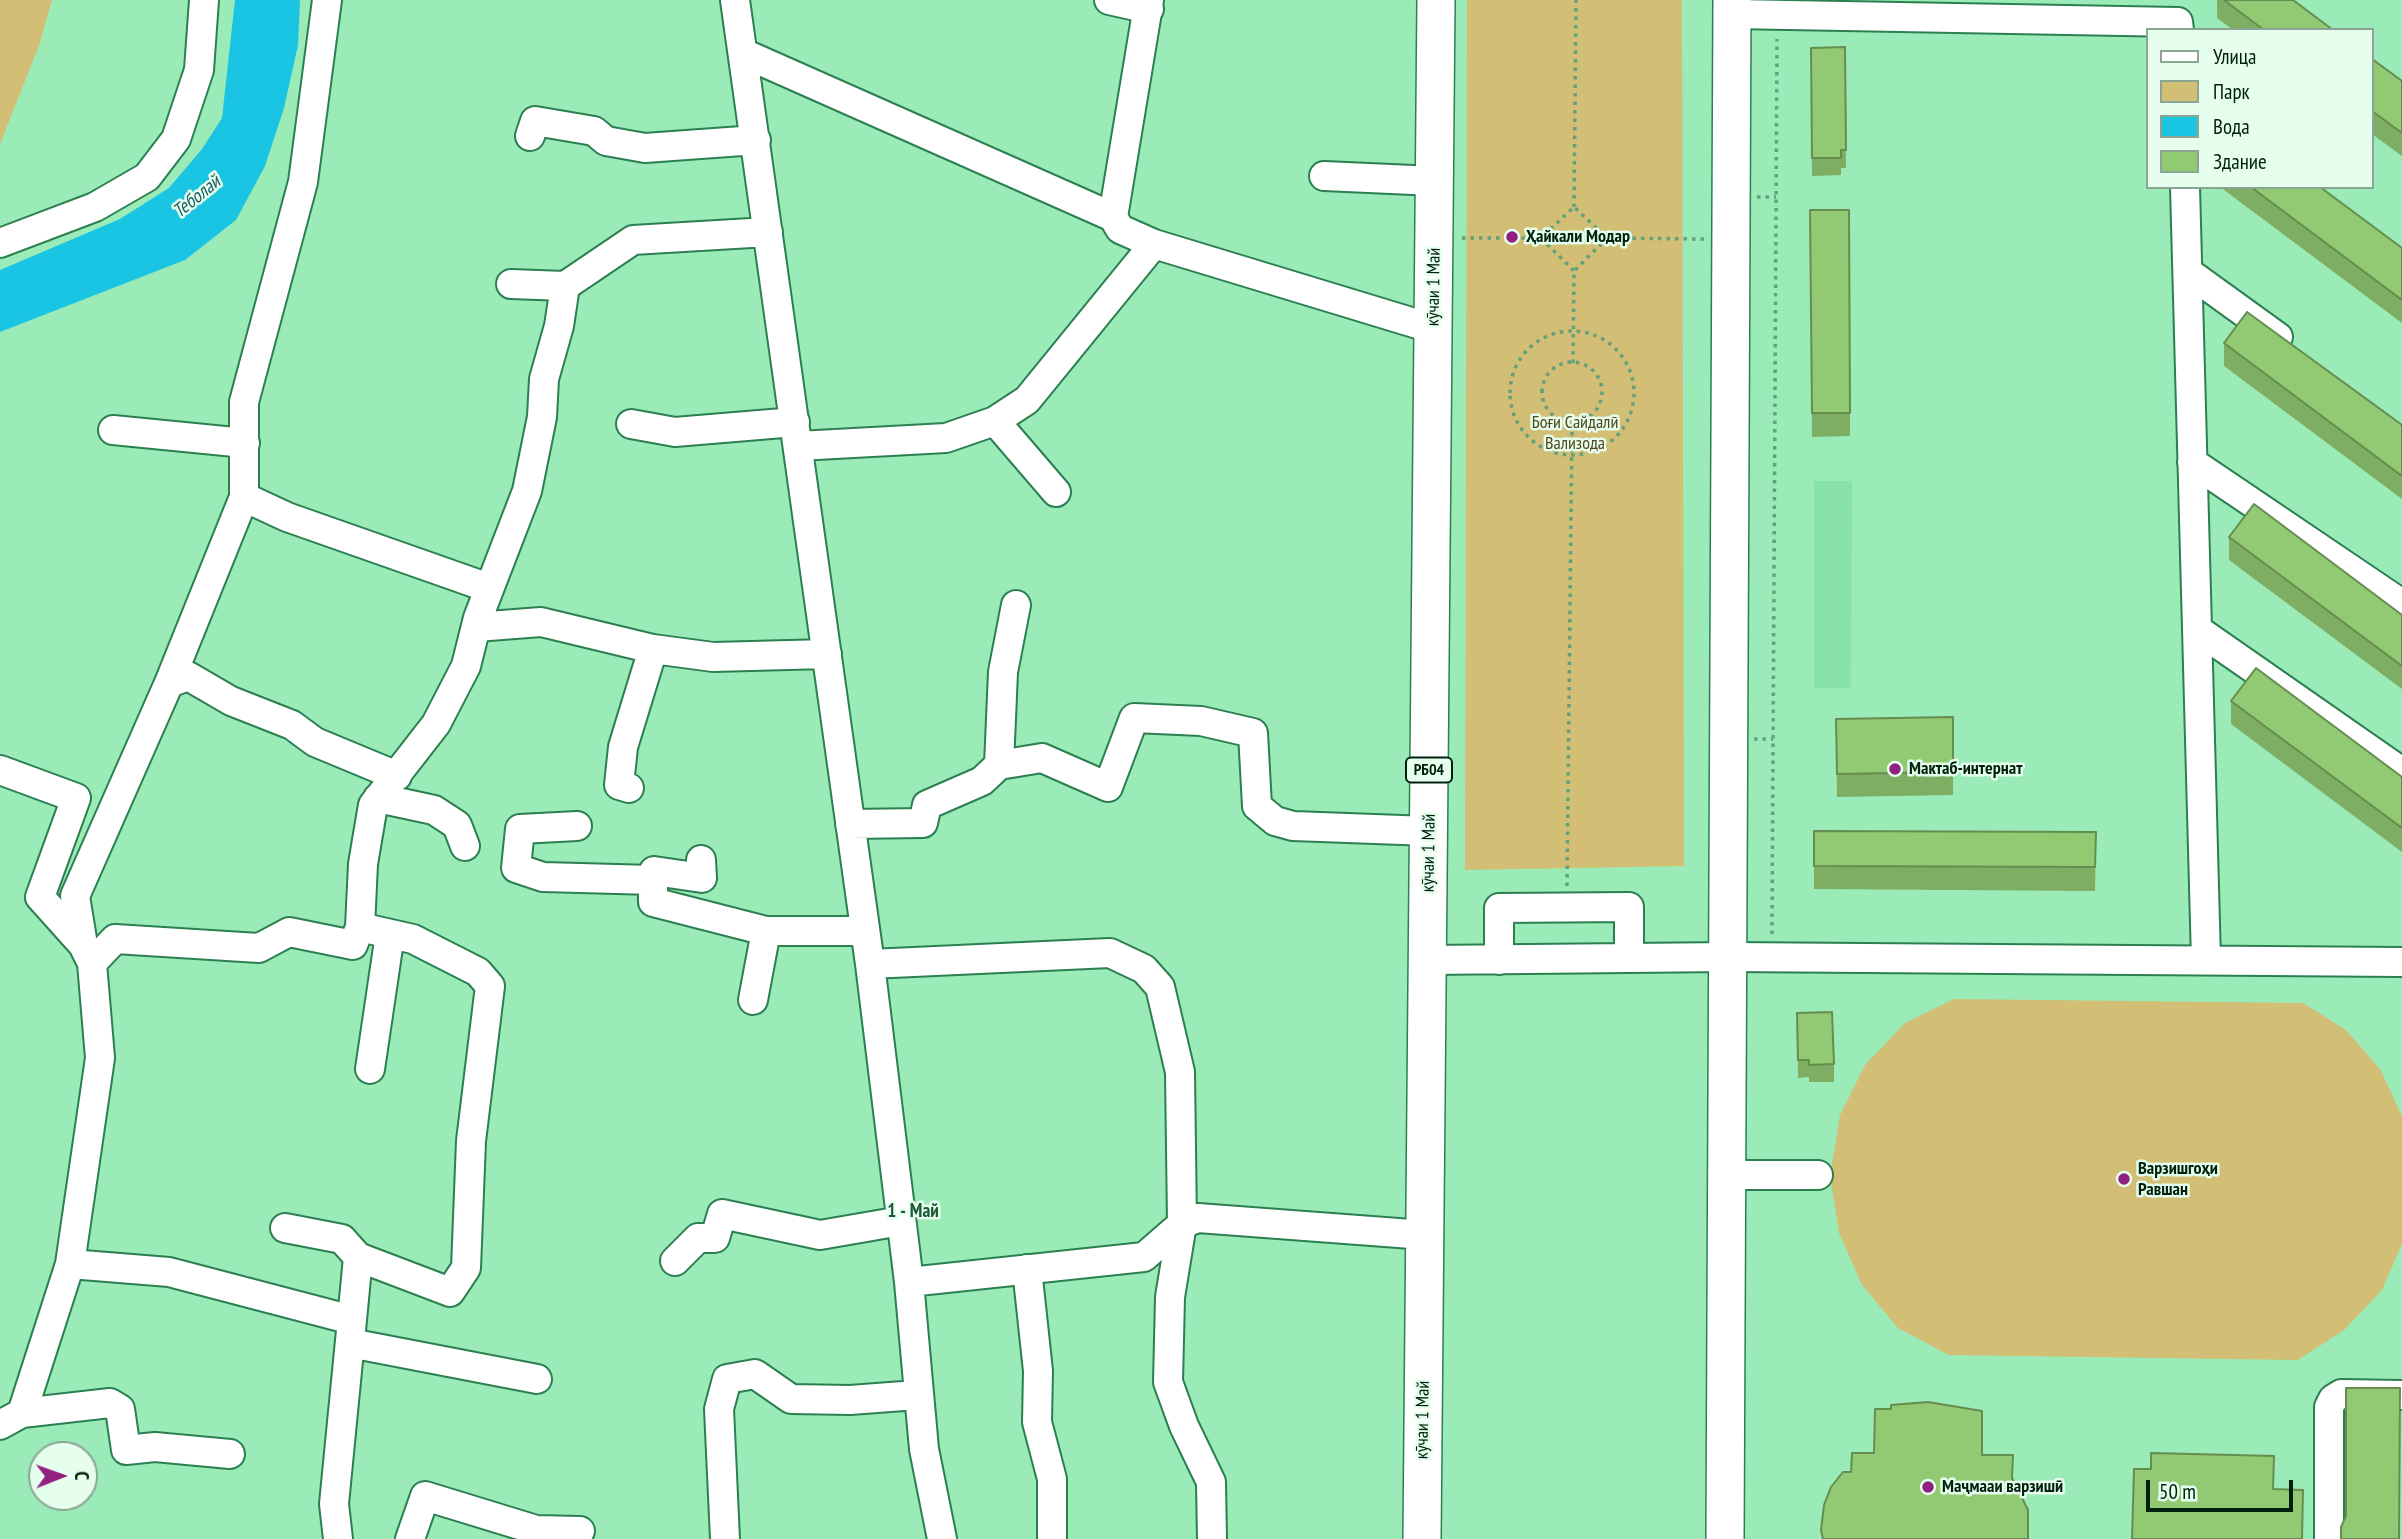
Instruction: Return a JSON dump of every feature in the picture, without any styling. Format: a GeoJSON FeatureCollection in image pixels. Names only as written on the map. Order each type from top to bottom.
{"type":"FeatureCollection","features":[{"type":"Feature","properties":{"kind":"main road","name":"кӯчаи 1 Май"},"geometry":{"type":"LineString","coordinates":[[1422,1539],[1436,0]]}},
{"type":"Feature","properties":{"kind":"main road"},"geometry":{"type":"LineString","coordinates":[[1724,1539],[1732,7]]}},
{"type":"Feature","properties":{"kind":"street"},"geometry":{"type":"LineString","coordinates":[[0,243],[95,207],[147,177],[176,139],[195,82],[204,0]]}},
{"type":"Feature","properties":{"kind":"street"},"geometry":{"type":"LineString","coordinates":[[230,1454],[155,1447],[126,1450],[120,1409],[110,1403],[12,1413],[70,1264],[100,1058],[87,954],[75,896],[169,683],[244,497],[244,402],[303,182],[327,0]]}},
{"type":"Feature","properties":{"kind":"street"},"geometry":{"type":"LineString","coordinates":[[735,0],[870,964],[909,1282],[917,1395],[924,1449],[942,1539]]}},
{"type":"Feature","properties":{"kind":"street"},"geometry":{"type":"LineString","coordinates":[[1109,0],[1149,4],[1113,217]]}},
{"type":"Feature","properties":{"kind":"street"},"geometry":{"type":"LineString","coordinates":[[1732,7],[1777,16],[2179,17]]}},
{"type":"Feature","properties":{"kind":"street"},"geometry":{"type":"LineString","coordinates":[[743,52],[1113,217],[1120,229],[1154,244],[1434,329]]}},
{"type":"Feature","properties":{"kind":"street"},"geometry":{"type":"LineString","coordinates":[[530,136],[535,121],[594,131],[606,141],[645,148],[756,140]]}},
{"type":"Feature","properties":{"kind":"street"},"geometry":{"type":"LineString","coordinates":[[1324,176],[1435,181]]}},
{"type":"Feature","properties":{"kind":"street"},"geometry":{"type":"LineString","coordinates":[[2185,189],[2206,960]]}},
{"type":"Feature","properties":{"kind":"street"},"geometry":{"type":"LineString","coordinates":[[511,284],[565,286],[633,240],[768,232]]}},
{"type":"Feature","properties":{"kind":"street"},"geometry":{"type":"LineString","coordinates":[[631,424],[676,432],[946,438],[995,421],[1027,400],[1154,244]]}},
{"type":"Feature","properties":{"kind":"street"},"geometry":{"type":"LineString","coordinates":[[2188,272],[2301,353]]}},
{"type":"Feature","properties":{"kind":"street"},"geometry":{"type":"LineString","coordinates":[[87,954],[115,939],[259,947],[289,932],[353,945],[360,927],[363,864],[373,805],[436,724],[466,666],[489,588],[527,491],[542,417],[544,379],[559,326],[565,286]]}},
{"type":"Feature","properties":{"kind":"street"},"geometry":{"type":"LineString","coordinates":[[995,421],[1056,492]]}},
{"type":"Feature","properties":{"kind":"street"},"geometry":{"type":"LineString","coordinates":[[113,430],[245,443]]}},
{"type":"Feature","properties":{"kind":"street"},"geometry":{"type":"LineString","coordinates":[[2192,462],[2402,604]]}},
{"type":"Feature","properties":{"kind":"street"},"geometry":{"type":"LineString","coordinates":[[244,497],[287,517],[489,588]]}},
{"type":"Feature","properties":{"kind":"street"},"geometry":{"type":"LineString","coordinates":[[999,765],[1003,672],[1016,605]]}},
{"type":"Feature","properties":{"kind":"street"},"geometry":{"type":"LineString","coordinates":[[476,627],[541,622],[653,649],[713,657],[827,654]]}},
{"type":"Feature","properties":{"kind":"street"},"geometry":{"type":"LineString","coordinates":[[2198,629],[2402,772]]}},
{"type":"Feature","properties":{"kind":"street"},"geometry":{"type":"LineString","coordinates":[[629,788],[619,785],[622,747],[653,649]]}},
{"type":"Feature","properties":{"kind":"street"},"geometry":{"type":"LineString","coordinates":[[169,683],[188,676],[231,701],[292,725],[315,743],[397,776]]}},
{"type":"Feature","properties":{"kind":"street"},"geometry":{"type":"LineString","coordinates":[[850,824],[923,823],[927,805],[982,781],[999,765],[1042,758],[1108,787],[1134,718],[1201,721],[1253,733],[1257,806],[1275,821],[1293,826],[1429,831]]}},
{"type":"Feature","properties":{"kind":"street"},"geometry":{"type":"LineString","coordinates":[[0,770],[76,798],[40,897],[87,954]]}},
{"type":"Feature","properties":{"kind":"street"},"geometry":{"type":"LineString","coordinates":[[378,798],[434,810],[457,825],[466,846]]}},
{"type":"Feature","properties":{"kind":"street"},"geometry":{"type":"LineString","coordinates":[[577,826],[520,829],[516,868],[543,877],[653,880]]}},
{"type":"Feature","properties":{"kind":"street"},"geometry":{"type":"LineString","coordinates":[[701,860],[702,878],[654,872],[653,902],[766,931],[865,931]]}},
{"type":"Feature","properties":{"kind":"street"},"geometry":{"type":"LineString","coordinates":[[1499,960],[1499,908],[1629,907],[1629,958]]}},
{"type":"Feature","properties":{"kind":"street"},"geometry":{"type":"LineString","coordinates":[[285,1228],[342,1239],[358,1257],[450,1292],[466,1268],[471,1141],[489,986],[478,972],[413,939],[360,927]]}},
{"type":"Feature","properties":{"kind":"street"},"geometry":{"type":"LineString","coordinates":[[753,1000],[766,931]]}},
{"type":"Feature","properties":{"kind":"street"},"geometry":{"type":"LineString","coordinates":[[370,1069],[390,933]]}},
{"type":"Feature","properties":{"kind":"street"},"geometry":{"type":"LineString","coordinates":[[870,964],[1110,953],[1144,969],[1160,987],[1180,1072],[1182,1224],[1170,1297],[1168,1382],[1184,1426],[1211,1482],[1212,1539]]}},
{"type":"Feature","properties":{"kind":"street"},"geometry":{"type":"LineString","coordinates":[[1428,960],[1772,957],[2402,962]]}},
{"type":"Feature","properties":{"kind":"street"},"geometry":{"type":"LineString","coordinates":[[1728,1175],[1818,1175]]}},
{"type":"Feature","properties":{"kind":"street"},"geometry":{"type":"LineString","coordinates":[[675,1261],[698,1238],[715,1238],[722,1214],[820,1235],[901,1221]]}},
{"type":"Feature","properties":{"kind":"street"},"geometry":{"type":"LineString","coordinates":[[909,1282],[1144,1256],[1182,1224],[1198,1218],[1425,1235]]}},
{"type":"Feature","properties":{"kind":"street"},"geometry":{"type":"LineString","coordinates":[[338,1539],[334,1504],[358,1257]]}},
{"type":"Feature","properties":{"kind":"street"},"geometry":{"type":"LineString","coordinates":[[70,1264],[169,1272],[351,1331],[537,1379]]}},
{"type":"Feature","properties":{"kind":"street"},"geometry":{"type":"LineString","coordinates":[[1027,1269],[1038,1371],[1037,1422],[1052,1479],[1052,1539]]}},
{"type":"Feature","properties":{"kind":"street"},"geometry":{"type":"LineString","coordinates":[[725,1539],[719,1409],[727,1379],[755,1374],[791,1399],[850,1401],[917,1395]]}},
{"type":"Feature","properties":{"kind":"street"},"geometry":{"type":"LineString","coordinates":[[2329,1539],[2329,1407],[2340,1394],[2402,1395]]}},
{"type":"Feature","properties":{"kind":"street"},"geometry":{"type":"LineString","coordinates":[[410,1539],[425,1496],[536,1531],[580,1531]]}},
{"type":"Feature","properties":{"kind":"path"},"geometry":{"type":"LineString","coordinates":[[1435,238],[1541,238],[1574,207],[1576,0]]}},
{"type":"Feature","properties":{"kind":"path"},"geometry":{"type":"LineString","coordinates":[[1772,957],[1777,16]]}},
{"type":"Feature","properties":{"kind":"path"},"geometry":{"type":"LineString","coordinates":[[1574,207],[1607,238],[1731,239]]}},
{"type":"Feature","properties":{"kind":"path"},"geometry":{"type":"LineString","coordinates":[[1541,238],[1574,271]]}},
{"type":"Feature","properties":{"kind":"path"},"geometry":{"type":"LineString","coordinates":[[1573,363],[1574,271],[1607,238]]}},
{"type":"Feature","properties":{"kind":"path"},"geometry":{"type":"LineString","coordinates":[[1573,331],[1600,337],[1622,355],[1631,373],[1635,394],[1628,421],[1611,442],[1586,454],[1572,456],[1545,449],[1533,442],[1516,419],[1510,392],[1517,365],[1534,344],[1546,336],[1573,331]]}},
{"type":"Feature","properties":{"kind":"path"},"geometry":{"type":"LineString","coordinates":[[1573,363],[1590,369],[1601,384],[1602,393],[1601,402],[1590,417],[1572,422],[1555,416],[1548,410],[1543,392],[1549,375],[1563,364],[1573,363]]}},
{"type":"Feature","properties":{"kind":"path"},"geometry":{"type":"LineString","coordinates":[[1566,908],[1572,422]]}},
{"type":"Feature","properties":{"kind":"shaded area"},"geometry":{"type":"Polygon","coordinates":[[[1814,481],[1852,481],[1851,688],[1814,688],[1814,481]]]}},
{"type":"Feature","properties":{"kind":"green space"},"geometry":{"type":"Polygon","coordinates":[[[0,0],[52,0],[40,43],[0,144],[0,0]]]}},
{"type":"Feature","properties":{"kind":"green space","name":"Боғи Сайдалӣ Вализода"},"geometry":{"type":"Polygon","coordinates":[[[1467,0],[1682,0],[1684,866],[1465,870],[1467,0]]]}},
{"type":"Feature","properties":{"kind":"green space"},"geometry":{"type":"Polygon","coordinates":[[[1954,999],[2303,1003],[2346,1030],[2380,1069],[2402,1116],[2402,1244],[2382,1290],[2344,1330],[2298,1360],[1949,1355],[1898,1328],[1862,1285],[1839,1233],[1830,1176],[1840,1115],[1865,1065],[1905,1023],[1954,999]]]}},
{"type":"Feature","properties":{"kind":"water","name":"Теболай"},"geometry":{"type":"Polygon","coordinates":[[[235,0],[300,0],[298,45],[284,108],[265,166],[236,220],[185,260],[0,332],[0,270],[120,219],[169,188],[202,149],[222,118],[235,0]]]}},
{"type":"Feature","properties":{"kind":"building"},"geometry":{"type":"Polygon","coordinates":[[[2224,0],[2293,0],[2330,28],[2261,28],[2224,0]]]}},
{"type":"Feature","properties":{"kind":"building"},"geometry":{"type":"Polygon","coordinates":[[[1845,47],[1846,150],[1841,150],[1841,158],[1812,158],[1811,48],[1845,47]]]}},
{"type":"Feature","properties":{"kind":"building"},"geometry":{"type":"Polygon","coordinates":[[[2374,60],[2402,81],[2402,133],[2374,112],[2374,60]]]}},
{"type":"Feature","properties":{"kind":"building"},"geometry":{"type":"Polygon","coordinates":[[[2254,189],[2323,189],[2402,248],[2402,300],[2254,189]]]}},
{"type":"Feature","properties":{"kind":"building"},"geometry":{"type":"Polygon","coordinates":[[[1810,210],[1849,210],[1850,413],[1812,413],[1810,210]]]}},
{"type":"Feature","properties":{"kind":"building"},"geometry":{"type":"Polygon","coordinates":[[[2247,312],[2402,425],[2402,476],[2224,343],[2247,312]]]}},
{"type":"Feature","properties":{"kind":"building"},"geometry":{"type":"Polygon","coordinates":[[[2254,504],[2402,615],[2402,666],[2229,537],[2254,504]]]}},
{"type":"Feature","properties":{"kind":"building"},"geometry":{"type":"Polygon","coordinates":[[[2256,668],[2402,777],[2402,828],[2231,701],[2256,668]]]}},
{"type":"Feature","properties":{"kind":"building"},"geometry":{"type":"Polygon","coordinates":[[[1953,717],[1953,772],[1837,774],[1836,719],[1953,717]]]}},
{"type":"Feature","properties":{"kind":"building"},"geometry":{"type":"Polygon","coordinates":[[[1814,831],[2096,832],[2095,867],[1814,866],[1814,831]]]}},
{"type":"Feature","properties":{"kind":"building"},"geometry":{"type":"Polygon","coordinates":[[[1832,1012],[1834,1064],[1809,1065],[1809,1060],[1798,1060],[1797,1013],[1832,1012]]]}},
{"type":"Feature","properties":{"kind":"building"},"geometry":{"type":"Polygon","coordinates":[[[2346,1388],[2400,1388],[2399,1539],[2341,1539],[2341,1527],[2346,1516],[2346,1388]]]}},
{"type":"Feature","properties":{"kind":"building","name":"Маҷмааи варзишӣ"},"geometry":{"type":"Polygon","coordinates":[[[1928,1402],[1982,1411],[1982,1455],[2013,1455],[2012,1478],[2028,1510],[2028,1539],[1823,1539],[1821,1530],[1824,1505],[1831,1487],[1843,1472],[1851,1472],[1852,1453],[1874,1453],[1875,1409],[1928,1402]]]}},
{"type":"Feature","properties":{"kind":"building"},"geometry":{"type":"Polygon","coordinates":[[[2151,1453],[2274,1456],[2273,1489],[2303,1490],[2302,1539],[2132,1539],[2134,1469],[2151,1469],[2151,1453]]]}},
{"type":"Feature","properties":{"kind":"place","name":"Ҳайкали Модар"},"geometry":{"type":"Point","coordinates":[1512,237]}},
{"type":"Feature","properties":{"kind":"place","name":"Мактаб-интернат"},"geometry":{"type":"Point","coordinates":[1895,769]}},
{"type":"Feature","properties":{"kind":"place","name":"Варзишгоҳи Равшан"},"geometry":{"type":"Point","coordinates":[2124,1179]}},
{"type":"Feature","properties":{"kind":"place","name":"Маҷмааи варзишӣ"},"geometry":{"type":"Point","coordinates":[1928,1487]}},
{"type":"Feature","properties":{"kind":"district","name":"1 - Май"},"geometry":{"type":"Point","coordinates":[913,1212]}}]}
